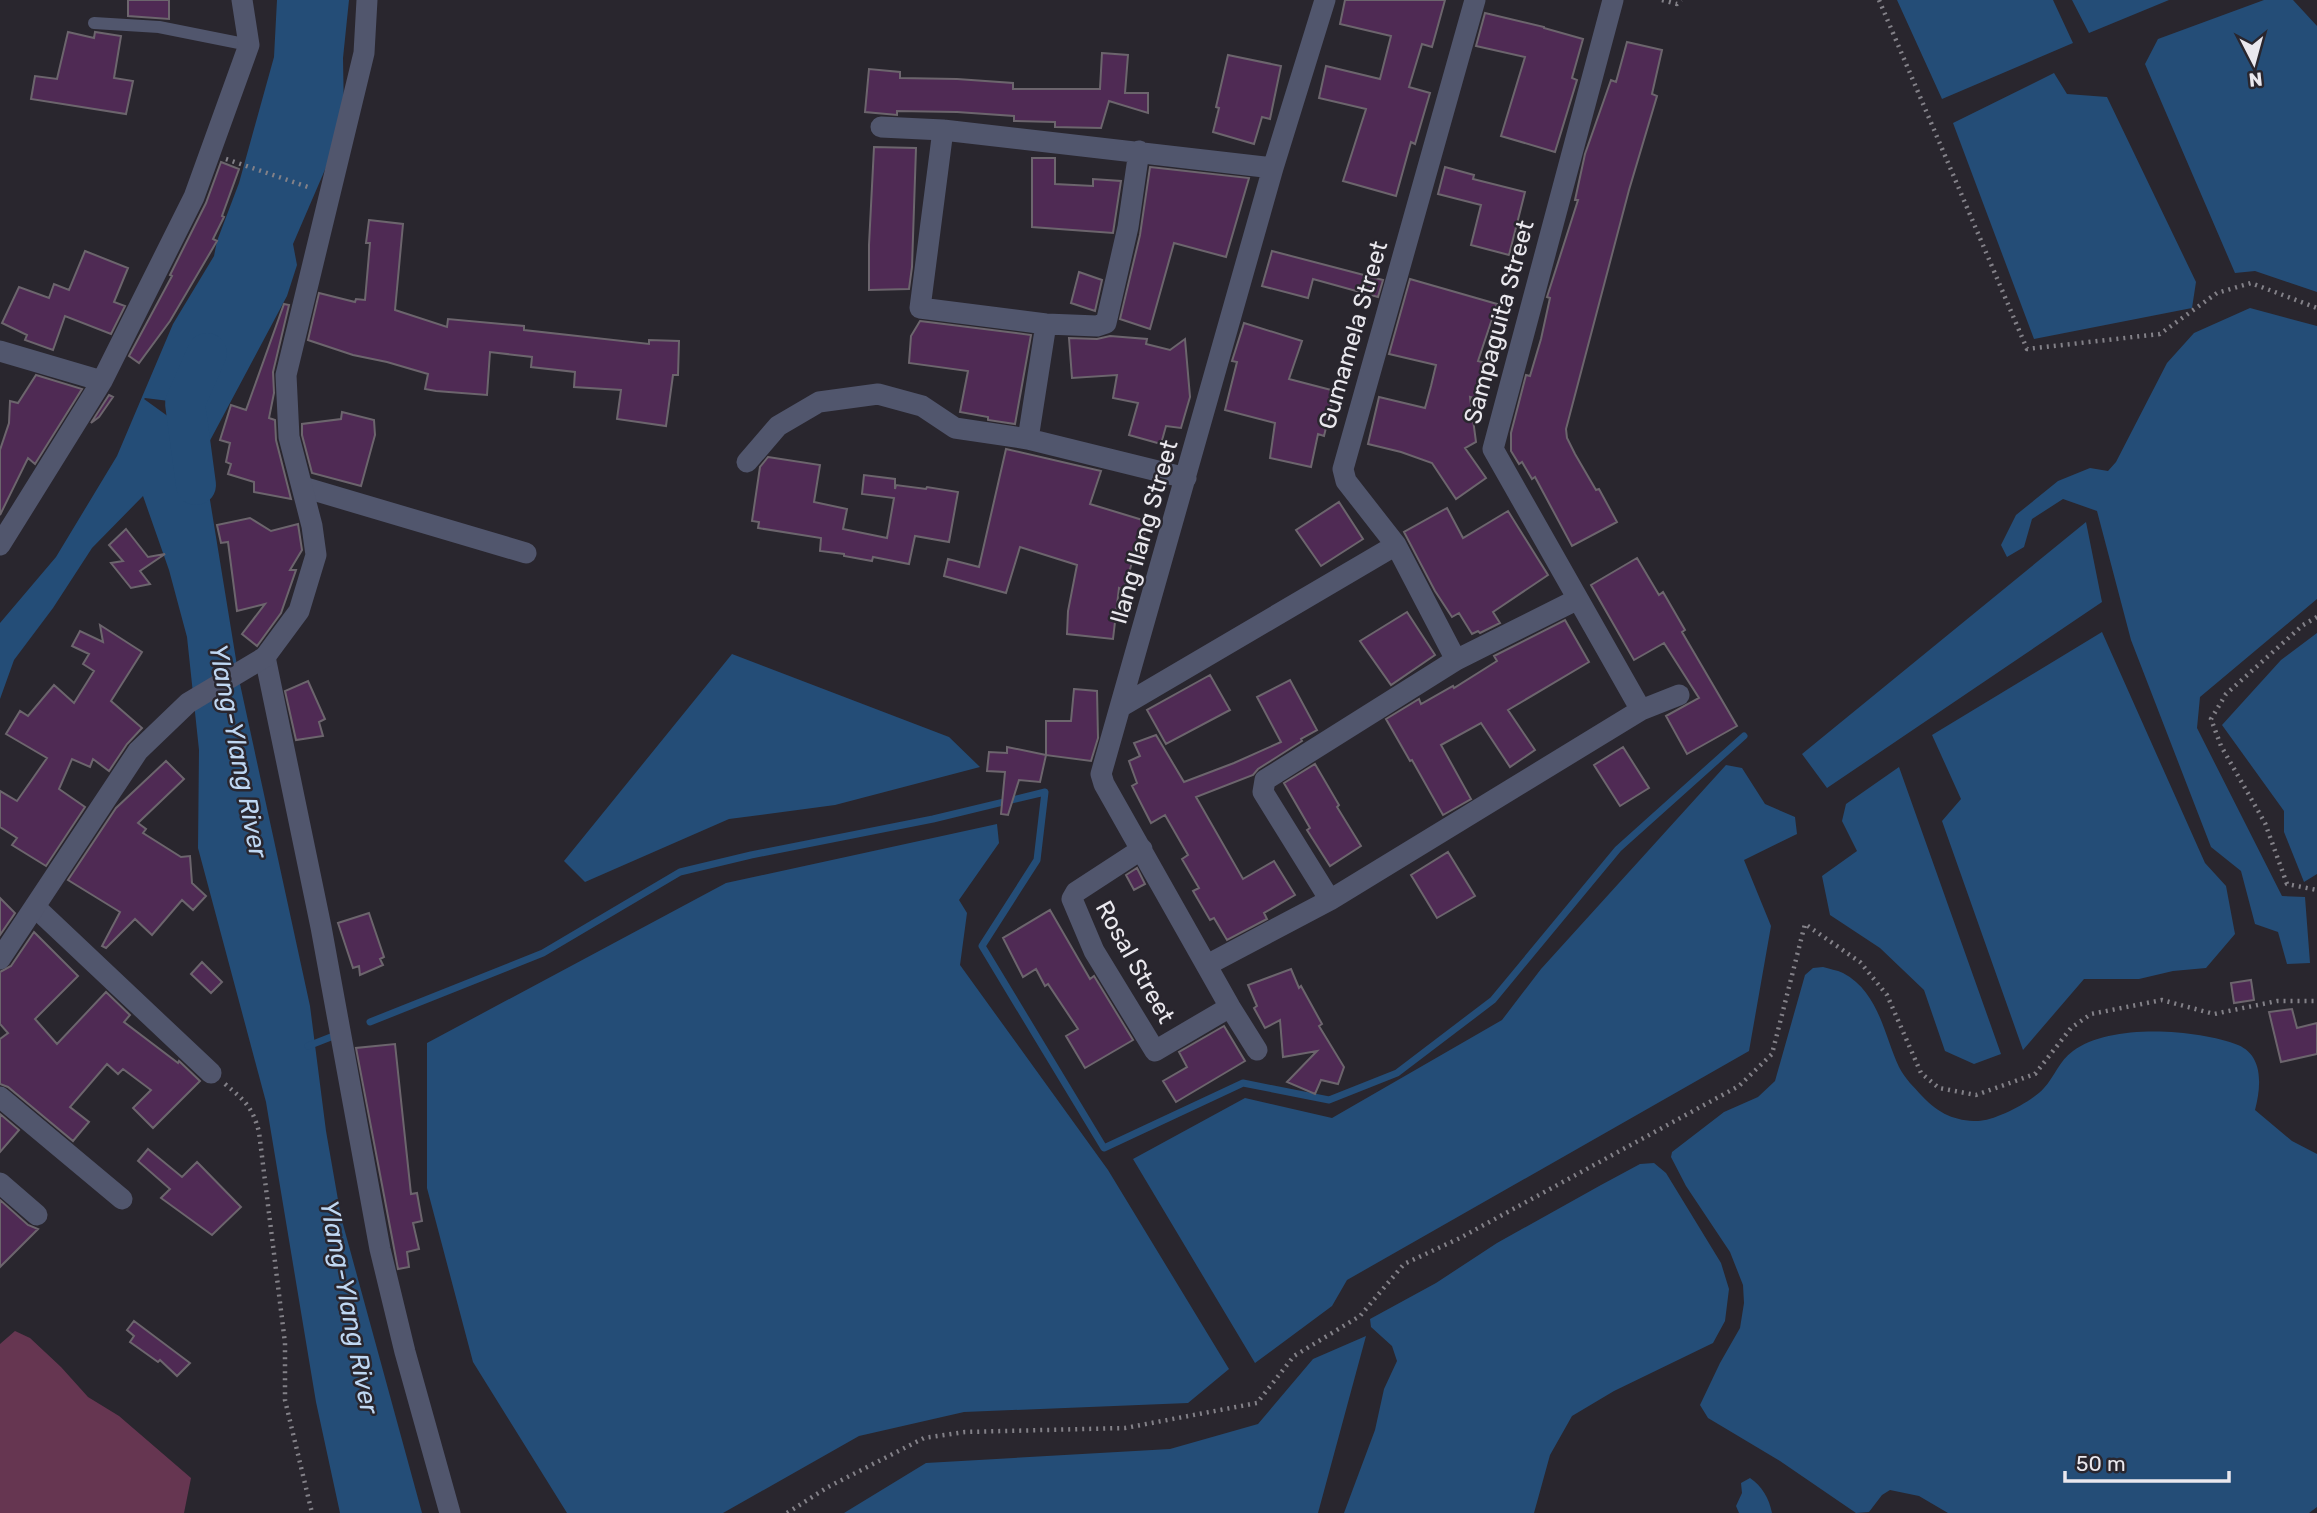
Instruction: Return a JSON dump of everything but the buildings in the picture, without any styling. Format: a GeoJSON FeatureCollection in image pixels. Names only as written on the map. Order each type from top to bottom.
{"type":"FeatureCollection","features":[{"type":"Feature","properties":{"kind":"street"},"geometry":{"type":"LineString","coordinates":[[0,545],[102,381],[194,197],[250,45],[242,0]]}},
{"type":"Feature","properties":{"kind":"street"},"geometry":{"type":"LineString","coordinates":[[0,959],[138,751],[188,703],[256,662],[299,611],[316,555],[303,487],[289,437],[286,376],[365,53],[367,0]]}},
{"type":"Feature","properties":{"kind":"street","name":"Ilang Ilang Street"},"geometry":{"type":"LineString","coordinates":[[1257,1050],[1230,1007],[1104,784],[1101,774],[1273,168],[1325,0]]}},
{"type":"Feature","properties":{"kind":"street","name":"Gumamela Street"},"geometry":{"type":"LineString","coordinates":[[1455,660],[1396,545],[1346,481],[1343,469],[1475,0]]}},
{"type":"Feature","properties":{"kind":"street","name":"Sampaguita Street"},"geometry":{"type":"LineString","coordinates":[[1613,0],[1493,449],[1641,710]]}},
{"type":"Feature","properties":{"kind":"street"},"geometry":{"type":"LineString","coordinates":[[881,127],[943,130],[1273,168]]}},
{"type":"Feature","properties":{"kind":"street"},"geometry":{"type":"LineString","coordinates":[[943,130],[920,308],[1046,324],[1097,326],[1106,323],[1128,227],[1139,151]]}},
{"type":"Feature","properties":{"kind":"street"},"geometry":{"type":"LineString","coordinates":[[1028,439],[1046,324]]}},
{"type":"Feature","properties":{"kind":"street"},"geometry":{"type":"LineString","coordinates":[[0,351],[102,381]]}},
{"type":"Feature","properties":{"kind":"street"},"geometry":{"type":"LineString","coordinates":[[747,462],[778,426],[819,402],[878,394],[922,406],[955,428],[1028,439],[1186,478]]}},
{"type":"Feature","properties":{"kind":"street"},"geometry":{"type":"LineString","coordinates":[[303,487],[526,553]]}},
{"type":"Feature","properties":{"kind":"street"},"geometry":{"type":"LineString","coordinates":[[1122,706],[1396,545]]}},
{"type":"Feature","properties":{"kind":"street"},"geometry":{"type":"LineString","coordinates":[[1330,900],[1264,793],[1265,780],[1455,660],[1578,599]]}},
{"type":"Feature","properties":{"kind":"street"},"geometry":{"type":"LineString","coordinates":[[256,662],[321,927],[380,1249],[405,1352],[450,1513]]}},
{"type":"Feature","properties":{"kind":"street"},"geometry":{"type":"LineString","coordinates":[[1207,965],[1330,900],[1641,710],[1679,695]]}},
{"type":"Feature","properties":{"kind":"street","name":"Rosal Street"},"geometry":{"type":"LineString","coordinates":[[1142,849],[1076,892],[1072,899],[1094,951],[1156,1051],[1230,1007]]}},
{"type":"Feature","properties":{"kind":"street"},"geometry":{"type":"LineString","coordinates":[[35,907],[211,1073]]}},
{"type":"Feature","properties":{"kind":"street"},"geometry":{"type":"LineString","coordinates":[[0,1097],[122,1199]]}},
{"type":"Feature","properties":{"kind":"street"},"geometry":{"type":"LineString","coordinates":[[0,1183],[37,1215]]}},
{"type":"Feature","properties":{"kind":"lane"},"geometry":{"type":"LineString","coordinates":[[94,23],[159,27],[250,45]]}},
{"type":"Feature","properties":{"kind":"path"},"geometry":{"type":"LineString","coordinates":[[1662,0],[1677,4],[1681,0]]}},
{"type":"Feature","properties":{"kind":"path"},"geometry":{"type":"LineString","coordinates":[[1879,0],[2027,349],[2160,334],[2217,293],[2251,283],[2317,308]]}},
{"type":"Feature","properties":{"kind":"path"},"geometry":{"type":"LineString","coordinates":[[242,165],[319,190]]}},
{"type":"Feature","properties":{"kind":"path"},"geometry":{"type":"LineString","coordinates":[[2317,617],[2303,625],[2226,694],[2211,719],[2221,746],[2266,823],[2287,884],[2317,890]]}},
{"type":"Feature","properties":{"kind":"path"},"geometry":{"type":"LineString","coordinates":[[788,1513],[828,1487],[924,1438],[965,1432],[1125,1429],[1257,1402],[1294,1356],[1360,1316],[1404,1264],[1460,1238],[1739,1086],[1772,1054],[1805,924],[1860,962],[1887,995],[1921,1073],[1939,1088],[1976,1096],[2035,1074],[2071,1028],[2091,1014],[2162,1000],[2214,1014],[2277,1001],[2317,1001]]}},
{"type":"Feature","properties":{"kind":"path"},"geometry":{"type":"LineString","coordinates":[[211,1073],[245,1100],[254,1112],[259,1132],[285,1343],[285,1400],[312,1513]]}},
{"type":"Feature","properties":{"kind":"shaded area"},"geometry":{"type":"Polygon","coordinates":[[[15,1331],[30,1338],[88,1397],[119,1416],[191,1478],[184,1513],[0,1513],[0,1344],[15,1331]]]}},
{"type":"Feature","properties":{"kind":"water"},"geometry":{"type":"Polygon","coordinates":[[[277,0],[349,0],[343,58],[344,117],[327,165],[293,244],[297,265],[287,296],[206,448],[209,494],[240,684],[310,1006],[326,1131],[341,1217],[422,1513],[340,1513],[316,1402],[266,1102],[198,848],[199,750],[187,637],[169,570],[143,496],[92,548],[53,608],[14,660],[0,699],[0,623],[56,557],[117,456],[173,324],[214,256],[239,183],[274,57],[277,0]],[[144,399],[205,443],[185,403],[144,399]]]}},
{"type":"Feature","properties":{"kind":"water"},"geometry":{"type":"Polygon","coordinates":[[[1897,0],[2053,0],[2073,43],[1942,99],[1897,0]]]}},
{"type":"Feature","properties":{"kind":"water"},"geometry":{"type":"Polygon","coordinates":[[[2072,0],[2169,0],[2089,33],[2072,0]]]}},
{"type":"Feature","properties":{"kind":"water"},"geometry":{"type":"Polygon","coordinates":[[[2264,0],[2293,0],[2317,26],[2317,292],[2255,271],[2235,273],[2145,64],[2158,39],[2264,0]]]}},
{"type":"Feature","properties":{"kind":"water"},"geometry":{"type":"Polygon","coordinates":[[[2054,73],[2067,94],[2107,97],[2196,282],[2192,308],[2034,339],[1953,123],[2054,73]]]}},
{"type":"Feature","properties":{"kind":"water"},"geometry":{"type":"Polygon","coordinates":[[[2250,308],[2317,326],[2317,599],[2200,697],[2197,728],[2282,896],[2305,897],[2310,963],[2287,964],[2278,932],[2255,924],[2241,871],[2211,847],[2131,640],[2097,511],[2063,499],[2032,519],[2024,547],[2007,557],[2001,545],[2016,515],[2058,481],[2090,468],[2108,471],[2116,462],[2167,363],[2194,333],[2250,308]]]}},
{"type":"Feature","properties":{"kind":"water"},"geometry":{"type":"Polygon","coordinates":[[[2086,522],[2102,602],[1827,788],[1802,754],[2086,522]]]}},
{"type":"Feature","properties":{"kind":"water"},"geometry":{"type":"Polygon","coordinates":[[[2102,632],[2205,863],[2226,886],[2235,934],[2206,968],[2173,971],[2139,979],[2084,979],[2023,1050],[1942,821],[1961,799],[1932,735],[2102,632]]]}},
{"type":"Feature","properties":{"kind":"water"},"geometry":{"type":"Polygon","coordinates":[[[2317,633],[2317,874],[2304,882],[2284,832],[2284,811],[2222,725],[2281,660],[2317,633]]]}},
{"type":"Feature","properties":{"kind":"water"},"geometry":{"type":"Polygon","coordinates":[[[732,654],[949,737],[980,767],[835,805],[729,819],[585,882],[564,861],[732,654]]]}},
{"type":"Feature","properties":{"kind":"water"},"geometry":{"type":"Polygon","coordinates":[[[1726,765],[1742,768],[1765,804],[1795,817],[1797,834],[1744,860],[1771,926],[1749,1051],[1347,1280],[1332,1306],[1255,1363],[1133,1159],[1245,1098],[1332,1118],[1502,1020],[1541,969],[1726,765]]]}},
{"type":"Feature","properties":{"kind":"water"},"geometry":{"type":"Polygon","coordinates":[[[1899,767],[2001,1054],[1974,1064],[1945,1051],[1924,990],[1880,948],[1830,915],[1822,876],[1857,851],[1842,821],[1846,804],[1899,767]]]}},
{"type":"Feature","properties":{"kind":"water"},"geometry":{"type":"Polygon","coordinates":[[[997,824],[999,843],[959,900],[967,913],[960,965],[1108,1170],[1229,1369],[1188,1403],[964,1412],[859,1436],[723,1513],[567,1513],[473,1362],[427,1188],[427,1043],[726,883],[997,824]]]}},
{"type":"Feature","properties":{"kind":"water"},"geometry":{"type":"Polygon","coordinates":[[[1823,967],[1843,973],[1865,991],[1879,1015],[1899,1067],[1907,1079],[1935,1107],[1962,1120],[1985,1120],[2023,1104],[2044,1088],[2064,1059],[2073,1051],[2089,1042],[2109,1036],[2154,1031],[2178,1032],[2221,1040],[2246,1050],[2256,1064],[2258,1073],[2259,1092],[2255,1110],[2292,1141],[2317,1154],[2317,1507],[2309,1513],[1948,1513],[1919,1496],[1890,1490],[1882,1495],[1869,1512],[1856,1513],[1780,1461],[1708,1418],[1700,1405],[1740,1328],[1744,1303],[1743,1285],[1730,1252],[1686,1186],[1671,1157],[1672,1152],[1724,1112],[1758,1097],[1775,1081],[1805,975],[1813,968],[1823,967]]]}},
{"type":"Feature","properties":{"kind":"water"},"geometry":{"type":"Polygon","coordinates":[[[1654,1163],[1666,1173],[1721,1263],[1729,1289],[1725,1321],[1713,1343],[1614,1391],[1572,1416],[1550,1455],[1534,1513],[1344,1513],[1375,1430],[1384,1389],[1397,1361],[1392,1346],[1371,1327],[1370,1319],[1601,1185],[1640,1164],[1654,1163]]]}},
{"type":"Feature","properties":{"kind":"water"},"geometry":{"type":"Polygon","coordinates":[[[1366,1336],[1318,1513],[844,1513],[926,1463],[1170,1449],[1258,1424],[1313,1359],[1366,1336]]]}},
{"type":"Feature","properties":{"kind":"water"},"geometry":{"type":"Polygon","coordinates":[[[1750,1478],[1764,1493],[1772,1513],[1739,1513],[1736,1506],[1742,1493],[1741,1483],[1750,1478]]]}},
{"type":"Feature","properties":{"kind":"waterway","name":"Ylang-Ylang River"},"geometry":{"type":"LineString","coordinates":[[196,485],[185,403],[207,353]]}},
{"type":"Feature","properties":{"kind":"waterway"},"geometry":{"type":"LineString","coordinates":[[370,1022],[543,953],[680,872],[933,819],[1045,792],[1037,860],[982,946],[1104,1148],[1243,1083],[1329,1100],[1397,1073],[1493,1000],[1618,849],[1744,736]]}},
{"type":"Feature","properties":{"kind":"waterway"},"geometry":{"type":"LineString","coordinates":[[308,1046],[336,1035]]}}]}
